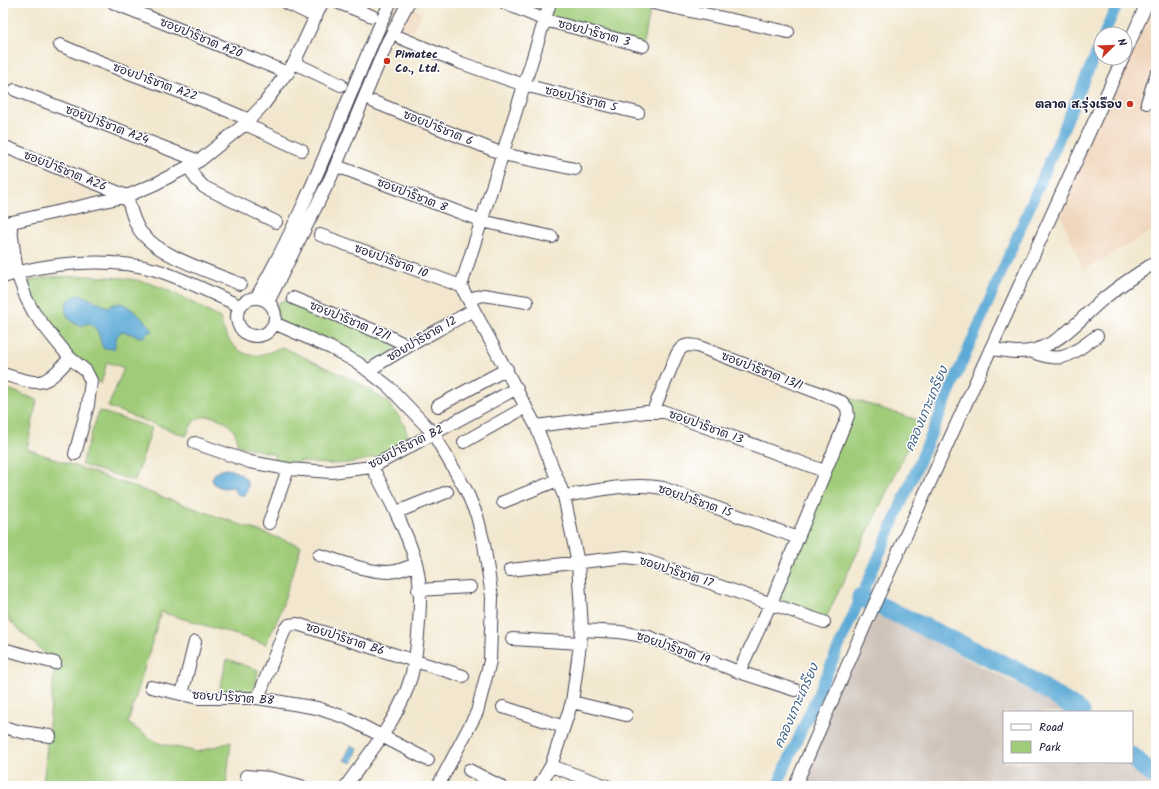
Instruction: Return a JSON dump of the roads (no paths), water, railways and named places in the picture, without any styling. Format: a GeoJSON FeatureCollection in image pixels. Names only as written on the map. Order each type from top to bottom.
{"type":"FeatureCollection","features":[{"type":"Feature","properties":{"kind":"street","name":"ซอยปาริชาต A20"},"geometry":{"type":"LineString","coordinates":[[114,3],[129,6],[291,68],[341,85]]}},
{"type":"Feature","properties":{"kind":"street"},"geometry":{"type":"LineString","coordinates":[[287,3],[316,17]]}},
{"type":"Feature","properties":{"kind":"street"},"geometry":{"type":"LineString","coordinates":[[10,275],[6,223],[127,196],[155,184],[194,164],[247,122],[291,68],[322,3]]}},
{"type":"Feature","properties":{"kind":"street"},"geometry":{"type":"LineString","coordinates":[[340,3],[372,16]]}},
{"type":"Feature","properties":{"kind":"street"},"geometry":{"type":"LineString","coordinates":[[262,300],[277,259],[318,174],[358,72],[390,3]]}},
{"type":"Feature","properties":{"kind":"street"},"geometry":{"type":"LineString","coordinates":[[262,300],[331,177],[387,43],[408,3]]}},
{"type":"Feature","properties":{"kind":"street","name":"ซอยปาริชาต 3"},"geometry":{"type":"LineString","coordinates":[[505,3],[545,20],[642,46]]}},
{"type":"Feature","properties":{"kind":"street"},"geometry":{"type":"LineString","coordinates":[[539,786],[551,766],[572,702],[582,630],[578,563],[564,496],[536,426],[507,369],[461,286],[550,3]]}},
{"type":"Feature","properties":{"kind":"street"},"geometry":{"type":"LineString","coordinates":[[653,3],[788,32]]}},
{"type":"Feature","properties":{"kind":"street"},"geometry":{"type":"LineString","coordinates":[[1133,35],[1147,3]]}},
{"type":"Feature","properties":{"kind":"street","name":"ซอยปาริชาต 5"},"geometry":{"type":"LineString","coordinates":[[401,38],[461,63],[524,85],[638,113]]}},
{"type":"Feature","properties":{"kind":"street","name":"ซอยปาริชาต A22"},"geometry":{"type":"LineString","coordinates":[[60,45],[86,57],[221,107],[302,150]]}},
{"type":"Feature","properties":{"kind":"street"},"geometry":{"type":"LineString","coordinates":[[795,786],[1119,66]]}},
{"type":"Feature","properties":{"kind":"street"},"geometry":{"type":"LineString","coordinates":[[1147,103],[1156,75]]}},
{"type":"Feature","properties":{"kind":"street","name":"ซอยปาริชาต A24"},"geometry":{"type":"LineString","coordinates":[[15,90],[194,164]]}},
{"type":"Feature","properties":{"kind":"street","name":"ซอยปาริชาต 6"},"geometry":{"type":"LineString","coordinates":[[374,102],[503,154],[575,169]]}},
{"type":"Feature","properties":{"kind":"street","name":"ซอยปาริชาต A26"},"geometry":{"type":"LineString","coordinates":[[3,146],[127,196]]}},
{"type":"Feature","properties":{"kind":"street"},"geometry":{"type":"LineString","coordinates":[[194,164],[196,179],[204,187],[276,222]]}},
{"type":"Feature","properties":{"kind":"street","name":"ซอยปาริชาต 8"},"geometry":{"type":"LineString","coordinates":[[342,168],[482,221],[552,237]]}},
{"type":"Feature","properties":{"kind":"street"},"geometry":{"type":"LineString","coordinates":[[127,196],[139,230],[149,241],[163,251],[240,284]]}},
{"type":"Feature","properties":{"kind":"street","name":"ซอยปาริชาต 10"},"geometry":{"type":"LineString","coordinates":[[320,235],[461,286]]}},
{"type":"Feature","properties":{"kind":"street"},"geometry":{"type":"LineString","coordinates":[[3,245],[10,275],[21,288],[34,313],[70,358],[86,371],[91,382],[89,398],[75,454]]}},
{"type":"Feature","properties":{"kind":"street"},"geometry":{"type":"LineString","coordinates":[[10,275],[78,262],[110,263],[155,270],[240,306]]}},
{"type":"Feature","properties":{"kind":"street"},"geometry":{"type":"LineString","coordinates":[[992,349],[1016,353],[1030,351],[1048,344],[1078,324],[1100,302],[1138,273],[1156,262]]}},
{"type":"Feature","properties":{"kind":"street","name":"ซอยปาริชาต 12"},"geometry":{"type":"LineString","coordinates":[[371,369],[406,345],[419,341],[484,295],[527,302]]}},
{"type":"Feature","properties":{"kind":"street"},"geometry":{"type":"LineString","coordinates":[[250,298],[262,300],[274,312],[274,323],[265,333],[251,335],[240,326],[237,319],[240,306],[250,298]]}},
{"type":"Feature","properties":{"kind":"street","name":"ซอยปาริชาต 12/1"},"geometry":{"type":"LineString","coordinates":[[292,298],[388,336],[406,345]]}},
{"type":"Feature","properties":{"kind":"street"},"geometry":{"type":"LineString","coordinates":[[274,323],[331,348],[358,363],[389,387],[433,433],[466,490],[477,516],[492,597],[490,661],[477,712],[438,786]]}},
{"type":"Feature","properties":{"kind":"street"},"geometry":{"type":"LineString","coordinates":[[1030,351],[1046,358],[1056,359],[1070,355],[1097,336]]}},
{"type":"Feature","properties":{"kind":"street","name":"ซอยปาริชาต 13/1"},"geometry":{"type":"LineString","coordinates":[[653,412],[680,348],[687,344],[697,346],[827,396],[842,402],[847,408],[848,416],[824,470],[771,603],[739,672]]}},
{"type":"Feature","properties":{"kind":"street"},"geometry":{"type":"LineString","coordinates":[[3,374],[26,381],[45,382],[53,377],[70,358]]}},
{"type":"Feature","properties":{"kind":"street"},"geometry":{"type":"LineString","coordinates":[[438,406],[507,369]]}},
{"type":"Feature","properties":{"kind":"street","name":"ซอยปาริชาต B2"},"geometry":{"type":"LineString","coordinates":[[195,443],[250,462],[288,469],[331,472],[372,467],[517,388]]}},
{"type":"Feature","properties":{"kind":"street"},"geometry":{"type":"LineString","coordinates":[[464,442],[526,407]]}},
{"type":"Feature","properties":{"kind":"street","name":"ซอยปาริชาต 13"},"geometry":{"type":"LineString","coordinates":[[536,426],[653,412],[665,412],[824,470]]}},
{"type":"Feature","properties":{"kind":"street"},"geometry":{"type":"LineString","coordinates":[[346,786],[381,736],[396,712],[407,689],[415,661],[420,608],[416,564],[397,512],[372,467]]}},
{"type":"Feature","properties":{"kind":"street"},"geometry":{"type":"LineString","coordinates":[[269,523],[288,469]]}},
{"type":"Feature","properties":{"kind":"street"},"geometry":{"type":"LineString","coordinates":[[503,502],[558,480]]}},
{"type":"Feature","properties":{"kind":"street","name":"ซอยปาริชาต 15"},"geometry":{"type":"LineString","coordinates":[[564,496],[650,486],[663,488],[798,538]]}},
{"type":"Feature","properties":{"kind":"street"},"geometry":{"type":"LineString","coordinates":[[397,512],[447,492]]}},
{"type":"Feature","properties":{"kind":"street"},"geometry":{"type":"LineString","coordinates":[[319,555],[369,569],[389,572],[401,570],[416,564]]}},
{"type":"Feature","properties":{"kind":"street","name":"ซอยปาริชาต 17"},"geometry":{"type":"LineString","coordinates":[[510,570],[626,556],[641,559],[824,622]]}},
{"type":"Feature","properties":{"kind":"street"},"geometry":{"type":"LineString","coordinates":[[418,590],[470,587]]}},
{"type":"Feature","properties":{"kind":"street","name":"ซอยปาริชาต B6"},"geometry":{"type":"LineString","coordinates":[[258,698],[285,629],[290,625],[297,624],[463,676]]}},
{"type":"Feature","properties":{"kind":"street","name":"ซอยปาริชาต 19"},"geometry":{"type":"LineString","coordinates":[[582,630],[620,632],[649,638],[739,672],[795,690]]}},
{"type":"Feature","properties":{"kind":"street"},"geometry":{"type":"LineString","coordinates":[[512,639],[581,643]]}},
{"type":"Feature","properties":{"kind":"street"},"geometry":{"type":"LineString","coordinates":[[182,694],[195,642]]}},
{"type":"Feature","properties":{"kind":"street"},"geometry":{"type":"LineString","coordinates":[[3,649],[55,663]]}},
{"type":"Feature","properties":{"kind":"street","name":"ซอยปาริชาต B8"},"geometry":{"type":"LineString","coordinates":[[152,687],[210,699],[258,698],[317,708],[347,718],[428,760]]}},
{"type":"Feature","properties":{"kind":"street"},"geometry":{"type":"LineString","coordinates":[[572,702],[626,715]]}},
{"type":"Feature","properties":{"kind":"street"},"geometry":{"type":"LineString","coordinates":[[503,707],[564,727]]}},
{"type":"Feature","properties":{"kind":"street"},"geometry":{"type":"LineString","coordinates":[[3,727],[22,732],[50,736]]}},
{"type":"Feature","properties":{"kind":"street"},"geometry":{"type":"LineString","coordinates":[[551,766],[607,786]]}},
{"type":"Feature","properties":{"kind":"street"},"geometry":{"type":"LineString","coordinates":[[469,770],[500,786]]}},
{"type":"Feature","properties":{"kind":"street"},"geometry":{"type":"LineString","coordinates":[[246,776],[277,780],[301,786]]}},
{"type":"Feature","properties":{"kind":"water"},"geometry":{"type":"Polygon","coordinates":[[[79,295],[87,297],[108,307],[121,303],[140,316],[153,331],[147,333],[144,337],[121,332],[117,336],[114,349],[103,348],[97,331],[92,325],[88,323],[81,326],[71,320],[67,315],[66,306],[68,301],[79,295]]]}},
{"type":"Feature","properties":{"kind":"water"},"geometry":{"type":"Polygon","coordinates":[[[226,469],[241,474],[247,481],[247,491],[244,496],[239,496],[234,491],[235,487],[220,487],[212,481],[216,472],[226,469]]]}},
{"type":"Feature","properties":{"kind":"water"},"geometry":{"type":"Polygon","coordinates":[[[351,745],[358,748],[352,763],[344,760],[351,745]]]}},
{"type":"Feature","properties":{"kind":"waterway","name":"คลองเกาะเกรียง"},"geometry":{"type":"LineString","coordinates":[[1108,26],[1118,3]]}},
{"type":"Feature","properties":{"kind":"waterway","name":"คลองเกาะเกรียง"},"geometry":{"type":"LineString","coordinates":[[777,786],[861,597],[1093,60]]}},
{"type":"Feature","properties":{"kind":"waterway"},"geometry":{"type":"LineString","coordinates":[[861,597],[1013,669],[1079,711]]}},
{"type":"Feature","properties":{"kind":"waterway"},"geometry":{"type":"LineString","coordinates":[[1133,757],[1148,771],[1156,776]]}},
{"type":"Feature","properties":{"kind":"place","name":"Pimatec Co., Ltd."},"geometry":{"type":"Point","coordinates":[387,61]}},
{"type":"Feature","properties":{"kind":"place","name":"ตลาด ส.รุ่งเรือง"},"geometry":{"type":"Point","coordinates":[1130,104]}}]}
